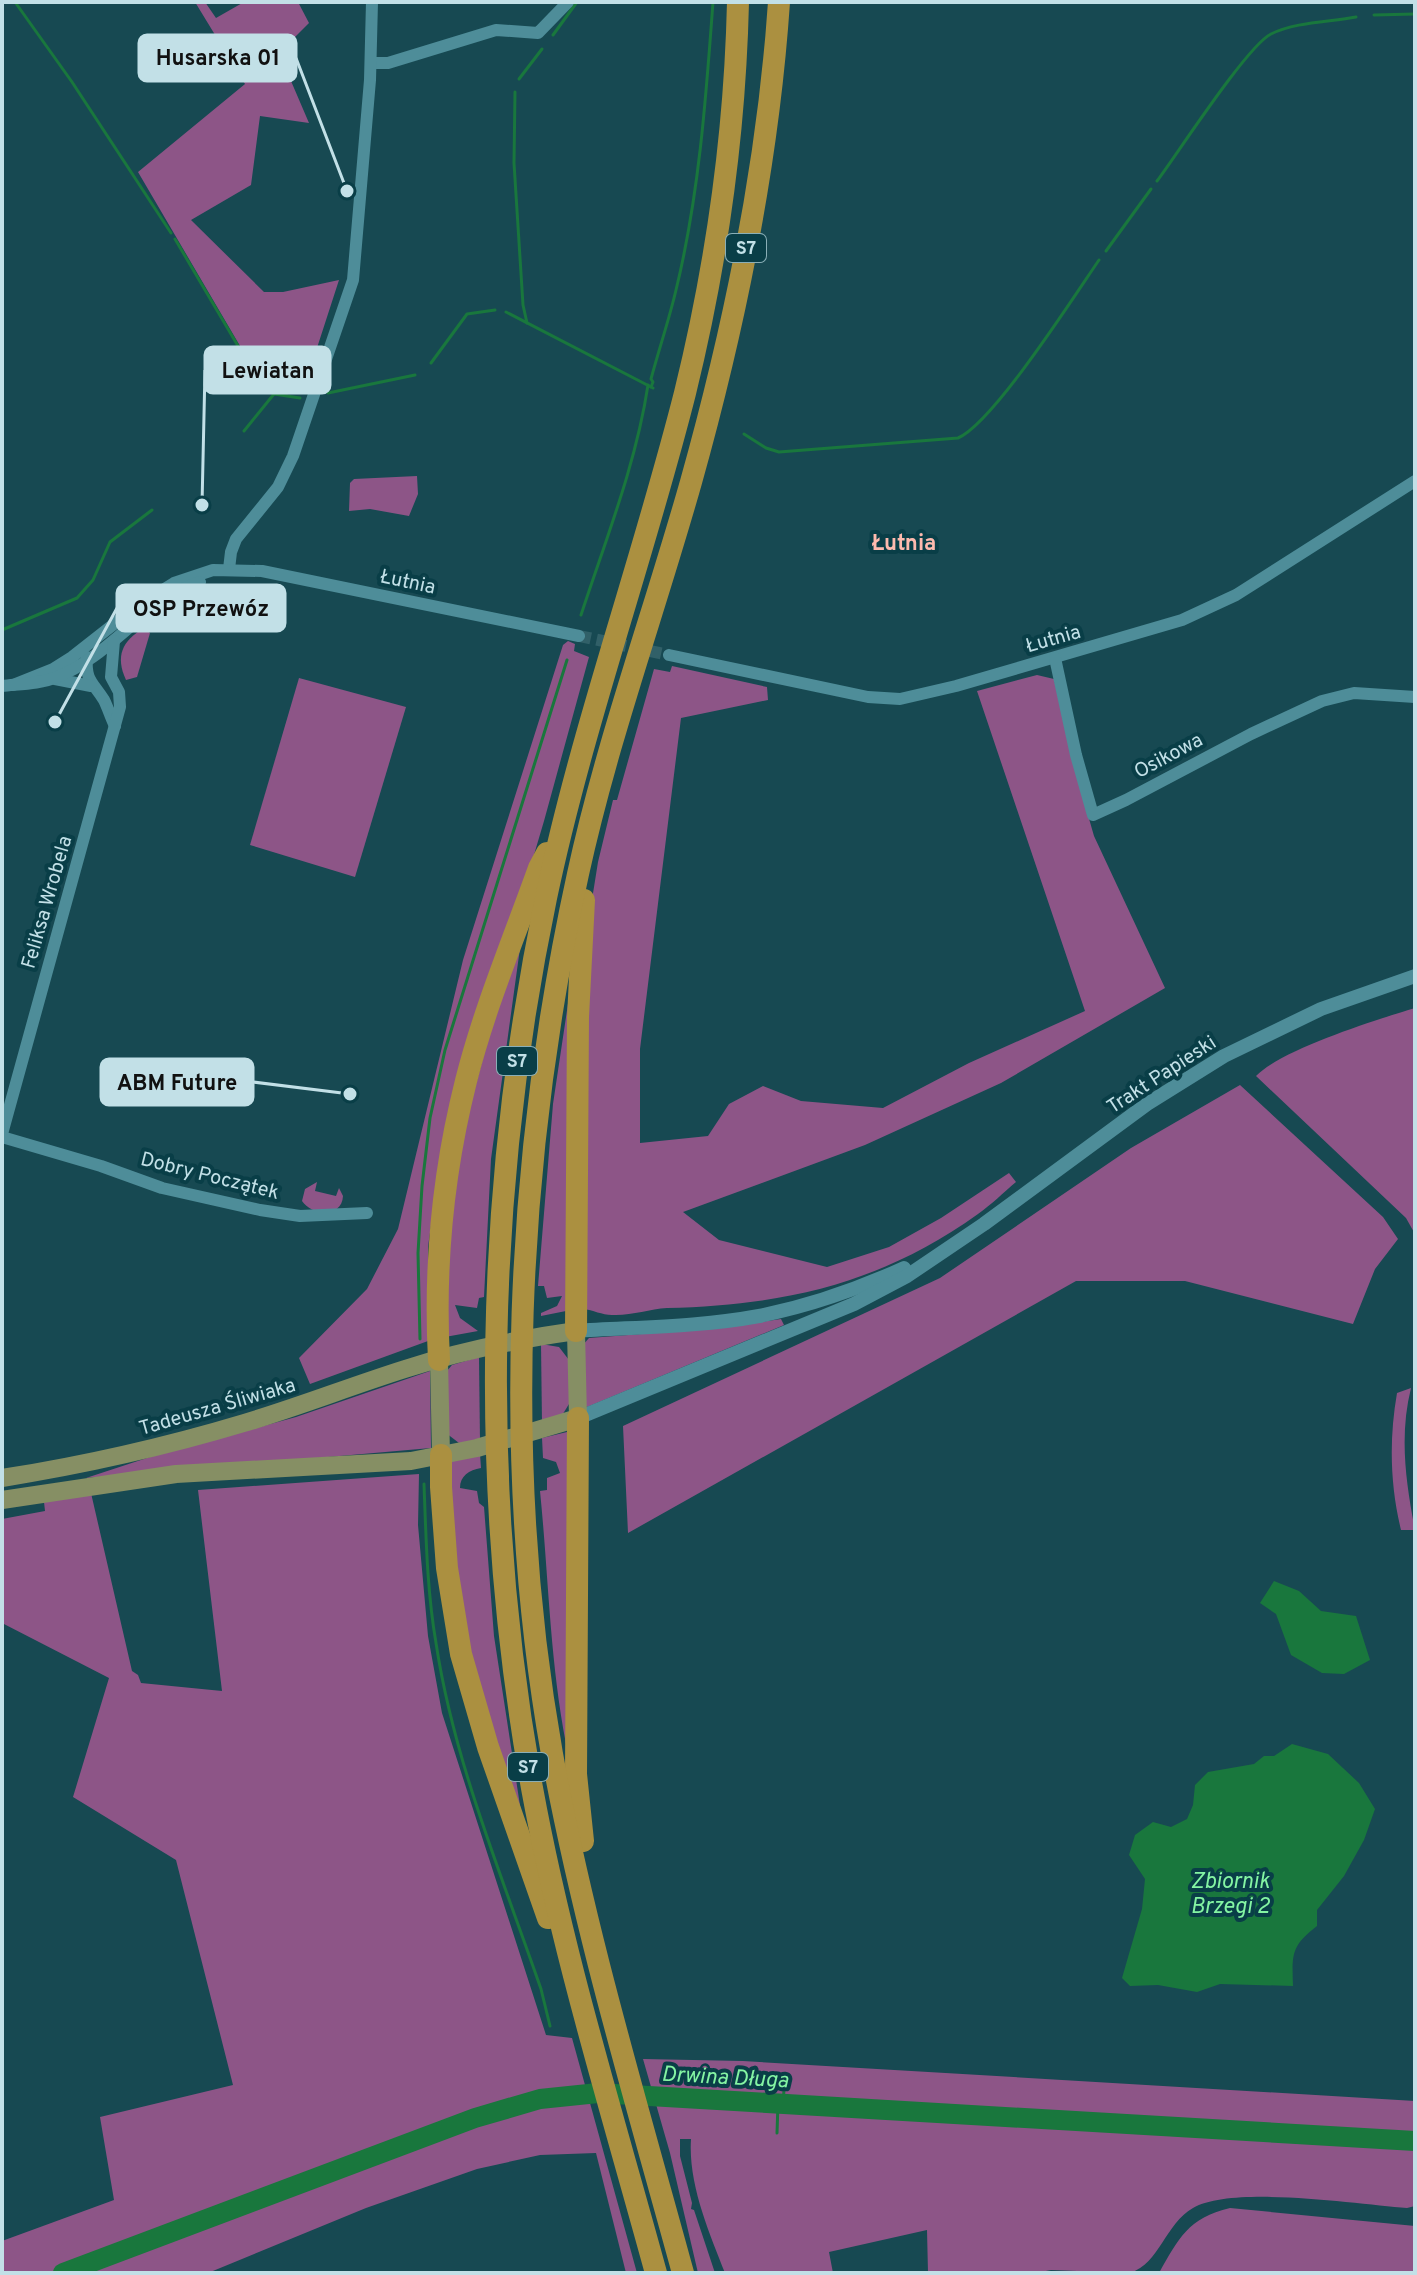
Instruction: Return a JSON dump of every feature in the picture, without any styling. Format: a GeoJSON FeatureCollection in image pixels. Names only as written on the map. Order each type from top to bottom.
{"type":"FeatureCollection","features":[{"type":"Feature","properties":{"kind":"highway","name":"S7"},"geometry":{"type":"LineString","coordinates":[[656,2273],[590,2036],[544,1847],[528,1763],[513,1670],[498,1493],[496,1307],[508,1131],[530,976],[563,820],[686,388],[712,262],[722,190],[738,2]]}},
{"type":"Feature","properties":{"kind":"highway","name":"S7"},"geometry":{"type":"LineString","coordinates":[[683,2273],[600,1965],[566,1826],[549,1736],[533,1619],[525,1485],[523,1301],[527,1218],[542,1070],[555,985],[588,827],[689,489],[724,359],[757,196],[779,2]]}},
{"type":"Feature","properties":{"kind":"highway"},"geometry":{"type":"LineString","coordinates":[[439,1360],[442,1214],[453,1140],[467,1079],[539,868],[563,820]]}},
{"type":"Feature","properties":{"kind":"highway"},"geometry":{"type":"LineString","coordinates":[[576,1331],[578,1017],[588,827]]}},
{"type":"Feature","properties":{"kind":"highway"},"geometry":{"type":"LineString","coordinates":[[578,1418],[576,1774],[600,1965]]}},
{"type":"Feature","properties":{"kind":"highway"},"geometry":{"type":"LineString","coordinates":[[441,1455],[442,1514],[450,1596],[467,1681],[590,2036]]}},
{"type":"Feature","properties":{"kind":"main road","name":"Tadeusza Śliwiaka"},"geometry":{"type":"LineString","coordinates":[[2,1478],[119,1457],[191,1439],[439,1360],[507,1342],[576,1331]]}},
{"type":"Feature","properties":{"kind":"main road"},"geometry":{"type":"LineString","coordinates":[[2,1500],[176,1474],[350,1466],[477,1448],[578,1418],[576,1331]]}},
{"type":"Feature","properties":{"kind":"main road"},"geometry":{"type":"LineString","coordinates":[[439,1360],[441,1455]]}},
{"type":"Feature","properties":{"kind":"street"},"geometry":{"type":"LineString","coordinates":[[229,569],[236,539],[278,487],[293,456],[353,280],[371,63],[372,2]]}},
{"type":"Feature","properties":{"kind":"street"},"geometry":{"type":"LineString","coordinates":[[371,63],[388,63],[496,30],[538,33],[568,2]]}},
{"type":"Feature","properties":{"kind":"street","name":"Łutnia"},"geometry":{"type":"LineString","coordinates":[[669,655],[868,697],[900,699],[1182,620],[1236,595],[1415,481]]}},
{"type":"Feature","properties":{"kind":"street"},"geometry":{"type":"LineString","coordinates":[[52,679],[86,661],[174,594],[229,569]]}},
{"type":"Feature","properties":{"kind":"street"},"geometry":{"type":"LineString","coordinates":[[8,685],[53,669],[88,646],[158,591],[197,574],[229,569]]}},
{"type":"Feature","properties":{"kind":"street","name":"Łutnia"},"geometry":{"type":"LineString","coordinates":[[229,569],[262,571],[579,636]]}},
{"type":"Feature","properties":{"kind":"street","name":"Feliksa Wrobela"},"geometry":{"type":"LineString","coordinates":[[2,1136],[120,707],[119,692],[111,677],[114,641]]}},
{"type":"Feature","properties":{"kind":"street"},"geometry":{"type":"LineString","coordinates":[[88,646],[86,661],[91,686],[104,701],[115,726]]}},
{"type":"Feature","properties":{"kind":"street"},"geometry":{"type":"LineString","coordinates":[[72,657],[86,661],[111,677]]}},
{"type":"Feature","properties":{"kind":"street","name":"Osikowa"},"geometry":{"type":"LineString","coordinates":[[1055,658],[1076,755],[1093,815],[1322,701],[1354,693],[1415,697]]}},
{"type":"Feature","properties":{"kind":"street"},"geometry":{"type":"LineString","coordinates":[[8,685],[52,679],[91,686]]}},
{"type":"Feature","properties":{"kind":"street","name":"Trakt Papieski"},"geometry":{"type":"LineString","coordinates":[[578,1418],[854,1304],[907,1276],[1147,1104],[1224,1056],[1321,1009],[1415,976]]}},
{"type":"Feature","properties":{"kind":"street","name":"Dobry Początek"},"geometry":{"type":"LineString","coordinates":[[2,1136],[162,1188],[260,1210],[300,1216],[367,1213]]}},
{"type":"Feature","properties":{"kind":"street","name":"Trakt Papieski"},"geometry":{"type":"LineString","coordinates":[[576,1331],[761,1316],[848,1291],[952,1245]]}},
{"type":"Feature","properties":{"kind":"shaded area"},"geometry":{"type":"Polygon","coordinates":[[[195,2],[205,2],[216,18],[244,2],[298,2],[309,23],[279,53],[309,123],[260,116],[251,185],[191,220],[264,292],[283,292],[339,280],[304,388],[292,394],[275,391],[260,380],[138,172],[245,84],[195,2]]]}},
{"type":"Feature","properties":{"kind":"shaded area"},"geometry":{"type":"Polygon","coordinates":[[[417,476],[418,494],[409,516],[370,509],[349,511],[350,483],[354,479],[417,476]]]}},
{"type":"Feature","properties":{"kind":"shaded area"},"geometry":{"type":"Polygon","coordinates":[[[144,628],[150,633],[137,677],[126,680],[121,664],[123,650],[130,638],[144,628]]]}},
{"type":"Feature","properties":{"kind":"shaded area"},"geometry":{"type":"Polygon","coordinates":[[[568,641],[575,644],[574,651],[589,657],[437,1182],[428,1247],[428,1341],[310,1384],[299,1358],[367,1289],[398,1229],[463,960],[563,645],[568,641]]]}},
{"type":"Feature","properties":{"kind":"shaded area"},"geometry":{"type":"Polygon","coordinates":[[[672,666],[767,687],[768,700],[681,718],[640,1049],[640,1143],[708,1136],[729,1104],[763,1086],[801,1101],[883,1108],[969,1063],[1085,1011],[977,691],[1037,675],[1054,679],[1094,836],[1165,988],[1001,1083],[865,1145],[683,1212],[719,1240],[827,1267],[889,1247],[941,1218],[1009,1173],[1016,1182],[983,1210],[941,1238],[868,1274],[830,1286],[752,1302],[608,1315],[583,1309],[590,912],[613,800],[617,800],[654,669],[670,672],[672,666]]]}},
{"type":"Feature","properties":{"kind":"shaded area"},"geometry":{"type":"Polygon","coordinates":[[[299,678],[406,707],[355,877],[250,845],[299,678]]]}},
{"type":"Feature","properties":{"kind":"shaded area"},"geometry":{"type":"Polygon","coordinates":[[[521,941],[491,1159],[484,1297],[479,1298],[477,1308],[455,1305],[460,1318],[478,1331],[445,1337],[453,1169],[490,1032],[521,941]]]}},
{"type":"Feature","properties":{"kind":"shaded area"},"geometry":{"type":"Polygon","coordinates":[[[572,977],[571,1310],[541,1316],[541,1313],[557,1306],[562,1296],[547,1298],[544,1286],[538,1286],[553,1104],[572,977]]]}},
{"type":"Feature","properties":{"kind":"shaded area"},"geometry":{"type":"Polygon","coordinates":[[[1415,1008],[1415,1234],[1406,1218],[1256,1076],[1307,1046],[1415,1008]]]}},
{"type":"Feature","properties":{"kind":"shaded area"},"geometry":{"type":"Polygon","coordinates":[[[1240,1085],[1383,1217],[1398,1239],[1375,1269],[1353,1324],[1185,1281],[1076,1281],[628,1533],[623,1426],[940,1278],[1131,1148],[1240,1085]]]}},
{"type":"Feature","properties":{"kind":"shaded area"},"geometry":{"type":"Polygon","coordinates":[[[317,1182],[315,1191],[336,1196],[339,1188],[343,1196],[338,1208],[319,1212],[302,1201],[305,1189],[317,1182]]]}},
{"type":"Feature","properties":{"kind":"shaded area"},"geometry":{"type":"Polygon","coordinates":[[[781,1319],[784,1325],[587,1407],[582,1405],[582,1346],[589,1338],[720,1328],[781,1319]]]}},
{"type":"Feature","properties":{"kind":"shaded area"},"geometry":{"type":"Polygon","coordinates":[[[541,1344],[559,1347],[569,1360],[569,1404],[561,1417],[542,1424],[541,1344]]]}},
{"type":"Feature","properties":{"kind":"shaded area"},"geometry":{"type":"Polygon","coordinates":[[[479,1357],[480,1442],[459,1443],[446,1433],[446,1372],[452,1365],[479,1357]]]}},
{"type":"Feature","properties":{"kind":"shaded area"},"geometry":{"type":"Polygon","coordinates":[[[430,1371],[431,1448],[86,1478],[153,1456],[296,1417],[430,1371]]]}},
{"type":"Feature","properties":{"kind":"shaded area"},"geometry":{"type":"Polygon","coordinates":[[[1411,1388],[1405,1442],[1415,1530],[1401,1530],[1393,1479],[1393,1427],[1397,1393],[1411,1388]]]}},
{"type":"Feature","properties":{"kind":"shaded area"},"geometry":{"type":"Polygon","coordinates":[[[567,1432],[569,1758],[554,1658],[540,1491],[547,1490],[547,1478],[560,1473],[556,1462],[543,1458],[542,1438],[567,1432]]]}},
{"type":"Feature","properties":{"kind":"shaded area"},"geometry":{"type":"Polygon","coordinates":[[[480,1454],[481,1468],[466,1474],[460,1488],[477,1491],[479,1503],[484,1507],[494,1636],[523,1825],[504,1773],[457,1607],[448,1462],[480,1454]]]}},
{"type":"Feature","properties":{"kind":"shaded area"},"geometry":{"type":"Polygon","coordinates":[[[419,1474],[418,1525],[428,1636],[442,1713],[546,2035],[572,2038],[637,2273],[626,2273],[596,2153],[540,2155],[477,2169],[366,2208],[208,2273],[2,2273],[2,2241],[114,2200],[100,2117],[233,2085],[176,1860],[73,1797],[109,1678],[2,1623],[2,1519],[45,1511],[44,1502],[91,1493],[132,1671],[141,1683],[222,1691],[198,1490],[419,1474]]]}},
{"type":"Feature","properties":{"kind":"shaded area"},"geometry":{"type":"Polygon","coordinates":[[[643,2059],[743,2061],[1415,2101],[1415,2206],[1407,2208],[1265,2197],[1212,2201],[1183,2215],[1149,2261],[1130,2273],[1051,2270],[1035,2273],[928,2273],[927,2230],[829,2252],[833,2273],[725,2273],[696,2190],[691,2139],[680,2139],[680,2156],[691,2209],[694,2210],[715,2273],[698,2273],[670,2153],[643,2059]]]}},
{"type":"Feature","properties":{"kind":"shaded area"},"geometry":{"type":"Polygon","coordinates":[[[1230,2208],[1415,2226],[1415,2273],[1159,2273],[1186,2231],[1204,2217],[1230,2208]]]}},
{"type":"Feature","properties":{"kind":"water"},"geometry":{"type":"Polygon","coordinates":[[[1274,1581],[1299,1591],[1321,1611],[1356,1616],[1370,1660],[1344,1674],[1322,1673],[1291,1655],[1276,1614],[1260,1603],[1274,1581]]]}},
{"type":"Feature","properties":{"kind":"water","name":"Zbiornik Brzegi 2"},"geometry":{"type":"Polygon","coordinates":[[[1292,1744],[1328,1754],[1359,1783],[1375,1809],[1364,1840],[1344,1876],[1317,1910],[1317,1926],[1298,1945],[1293,1958],[1293,1986],[1220,1984],[1197,1992],[1158,1985],[1130,1986],[1122,1978],[1142,1909],[1145,1879],[1129,1855],[1135,1835],[1153,1822],[1171,1827],[1187,1819],[1193,1805],[1195,1785],[1208,1772],[1254,1764],[1264,1756],[1274,1756],[1292,1744]]]}},
{"type":"Feature","properties":{"kind":"waterway"},"geometry":{"type":"LineString","coordinates":[[2,3],[6,2]]}},
{"type":"Feature","properties":{"kind":"waterway"},"geometry":{"type":"LineString","coordinates":[[15,2],[72,82],[171,233]]}},
{"type":"Feature","properties":{"kind":"waterway"},"geometry":{"type":"LineString","coordinates":[[553,35],[577,2]]}},
{"type":"Feature","properties":{"kind":"waterway"},"geometry":{"type":"LineString","coordinates":[[651,387],[684,255],[696,183],[713,2]]}},
{"type":"Feature","properties":{"kind":"waterway"},"geometry":{"type":"LineString","coordinates":[[1374,15],[1415,14]]}},
{"type":"Feature","properties":{"kind":"waterway"},"geometry":{"type":"LineString","coordinates":[[1157,181],[1230,78],[1260,43],[1271,34],[1291,27],[1356,17]]}},
{"type":"Feature","properties":{"kind":"waterway"},"geometry":{"type":"LineString","coordinates":[[519,79],[542,49]]}},
{"type":"Feature","properties":{"kind":"waterway"},"geometry":{"type":"LineString","coordinates":[[515,92],[514,163],[523,305],[527,323]]}},
{"type":"Feature","properties":{"kind":"waterway"},"geometry":{"type":"LineString","coordinates":[[1106,251],[1151,189]]}},
{"type":"Feature","properties":{"kind":"waterway"},"geometry":{"type":"LineString","coordinates":[[175,239],[261,385],[274,394],[300,398]]}},
{"type":"Feature","properties":{"kind":"waterway"},"geometry":{"type":"LineString","coordinates":[[744,434],[779,452],[958,438],[973,428],[1011,385],[1099,260]]}},
{"type":"Feature","properties":{"kind":"waterway"},"geometry":{"type":"LineString","coordinates":[[431,363],[467,314],[495,310]]}},
{"type":"Feature","properties":{"kind":"waterway"},"geometry":{"type":"LineString","coordinates":[[506,312],[653,388]]}},
{"type":"Feature","properties":{"kind":"waterway"},"geometry":{"type":"LineString","coordinates":[[328,393],[415,375]]}},
{"type":"Feature","properties":{"kind":"waterway"},"geometry":{"type":"LineString","coordinates":[[581,615],[628,472],[648,385]]}},
{"type":"Feature","properties":{"kind":"waterway"},"geometry":{"type":"LineString","coordinates":[[244,431],[274,394]]}},
{"type":"Feature","properties":{"kind":"waterway"},"geometry":{"type":"LineString","coordinates":[[2,630],[77,598],[93,580],[110,542],[152,510]]}},
{"type":"Feature","properties":{"kind":"waterway"},"geometry":{"type":"LineString","coordinates":[[420,1339],[418,1253],[430,1118],[445,1050],[567,660]]}},
{"type":"Feature","properties":{"kind":"waterway"},"geometry":{"type":"LineString","coordinates":[[424,1484],[427,1564],[444,1687],[467,1775],[541,1989],[550,2026]]}},
{"type":"Feature","properties":{"kind":"waterway"},"geometry":{"type":"LineString","coordinates":[[783,2103],[784,2090]]}},
{"type":"Feature","properties":{"kind":"waterway","name":"Drwina Długa"},"geometry":{"type":"LineString","coordinates":[[63,2273],[475,2118],[540,2099],[598,2093],[1415,2141]]}},
{"type":"Feature","properties":{"kind":"waterway"},"geometry":{"type":"LineString","coordinates":[[777,2133],[778,2103]]}},
{"type":"Feature","properties":{"kind":"tunnel"},"geometry":{"type":"LineString","coordinates":[[579,636],[669,655]]}},
{"type":"Feature","properties":{"kind":"place","name":"Husarska 01"},"geometry":{"type":"Point","coordinates":[347,191]}},
{"type":"Feature","properties":{"kind":"place","name":"Lewiatan"},"geometry":{"type":"Point","coordinates":[202,505]}},
{"type":"Feature","properties":{"kind":"place","name":"OSP Przewóz"},"geometry":{"type":"Point","coordinates":[55,722]}},
{"type":"Feature","properties":{"kind":"place","name":"ABM Future"},"geometry":{"type":"Point","coordinates":[350,1094]}},
{"type":"Feature","properties":{"kind":"district","name":"Łutnia"},"geometry":{"type":"Point","coordinates":[904,542]}}]}
